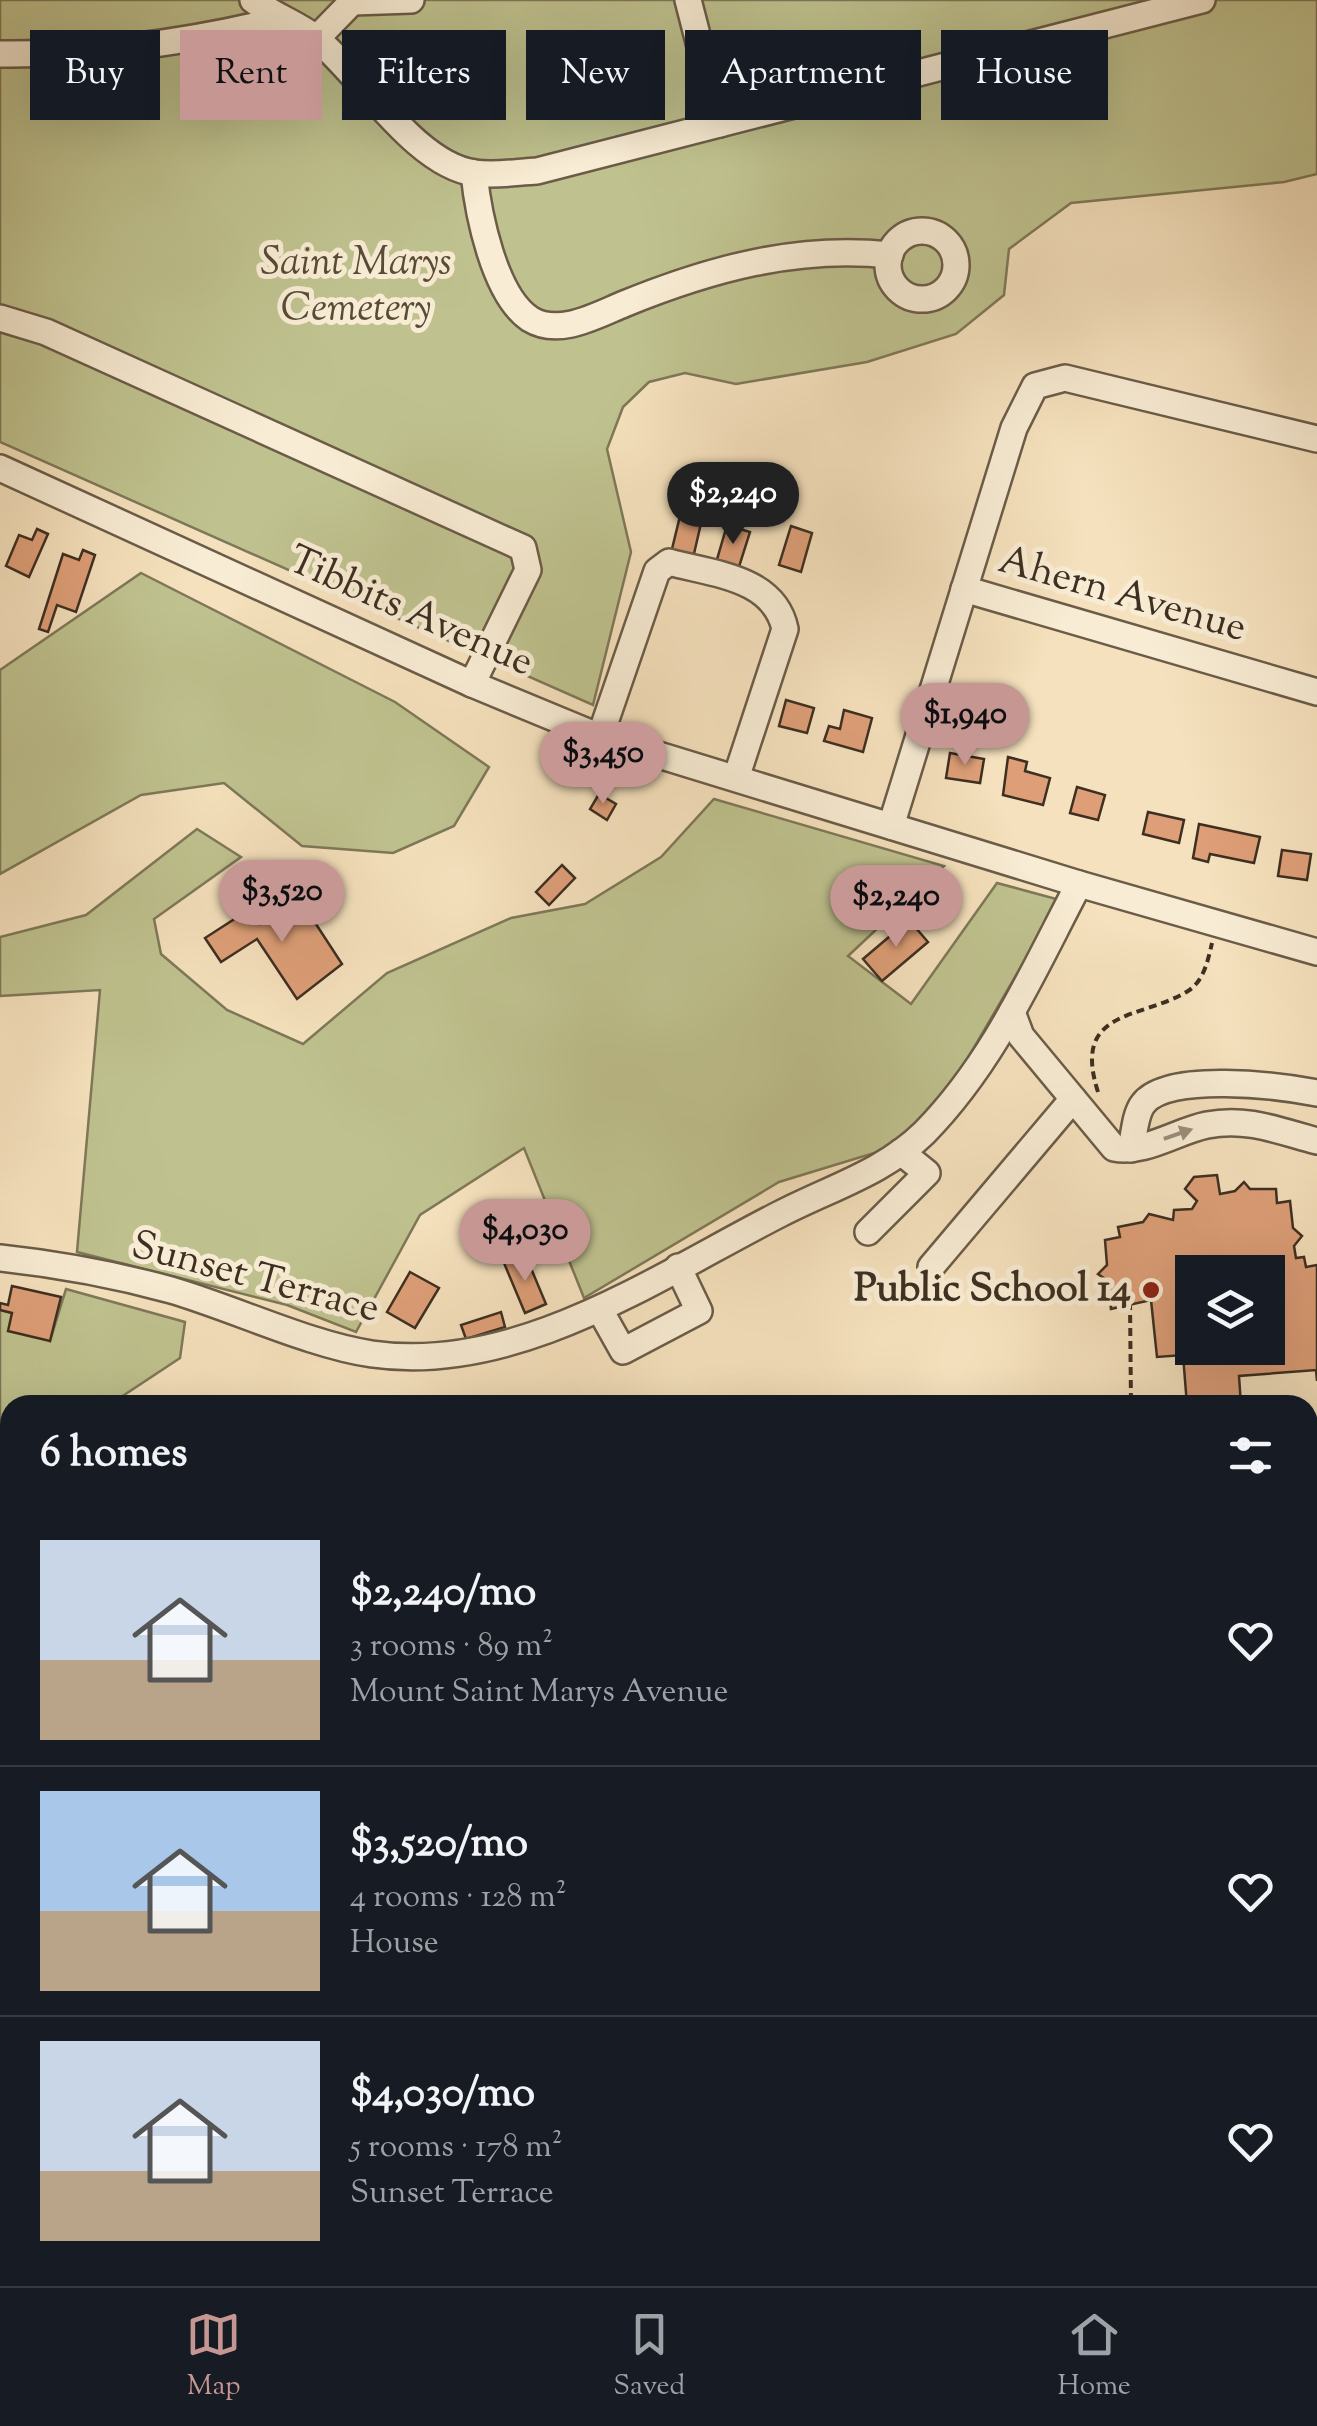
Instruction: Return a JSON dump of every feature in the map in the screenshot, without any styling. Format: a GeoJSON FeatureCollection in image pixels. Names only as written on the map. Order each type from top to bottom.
{"type":"FeatureCollection","features":[{"type":"Feature","properties":{"kind":"street"},"geometry":{"type":"LineString","coordinates":[[252,0],[278,20],[300,30]]}},
{"type":"Feature","properties":{"kind":"street"},"geometry":{"type":"LineString","coordinates":[[322,33],[354,1],[411,0]]}},
{"type":"Feature","properties":{"kind":"street"},"geometry":{"type":"LineString","coordinates":[[688,0],[720,124]]}},
{"type":"Feature","properties":{"kind":"street"},"geometry":{"type":"LineString","coordinates":[[322,43],[424,147],[451,166],[474,173],[537,171],[1202,0]]}},
{"type":"Feature","properties":{"kind":"street"},"geometry":{"type":"LineString","coordinates":[[0,54],[113,51],[204,39],[278,20]]}},
{"type":"Feature","properties":{"kind":"street"},"geometry":{"type":"LineString","coordinates":[[474,173],[487,243],[513,302],[532,320],[559,326],[709,270],[746,262],[860,252],[890,255]]}},
{"type":"Feature","properties":{"kind":"street"},"geometry":{"type":"LineString","coordinates":[[0,318],[46,332],[523,548],[528,570],[472,684]]}},
{"type":"Feature","properties":{"kind":"street"},"geometry":{"type":"LineString","coordinates":[[891,826],[1014,428],[1035,386],[1066,378],[1317,439]]}},
{"type":"Feature","properties":{"kind":"street","name":"Tibbits Avenue"},"geometry":{"type":"LineString","coordinates":[[0,468],[472,684],[600,737],[1079,884],[1317,952]]}},
{"type":"Feature","properties":{"kind":"street"},"geometry":{"type":"LineString","coordinates":[[600,737],[658,571],[668,562],[755,586],[772,598],[785,628],[736,778]]}},
{"type":"Feature","properties":{"kind":"street","name":"Ahern Avenue"},"geometry":{"type":"LineString","coordinates":[[964,589],[1317,692]]}},
{"type":"Feature","properties":{"kind":"street","name":"Sunset Terrace"},"geometry":{"type":"LineString","coordinates":[[0,1258],[170,1290],[371,1354],[416,1355],[487,1347],[600,1310],[815,1196],[883,1166],[901,1152],[960,1093],[1012,1012],[1079,884]]}},
{"type":"Feature","properties":{"kind":"street"},"geometry":{"type":"LineString","coordinates":[[1012,1012],[1022,1036],[1114,1148],[1130,1149],[1209,1124],[1272,1126],[1317,1140]]}},
{"type":"Feature","properties":{"kind":"street"},"geometry":{"type":"LineString","coordinates":[[1130,1149],[1142,1105],[1156,1094],[1210,1084],[1282,1086],[1317,1093]]}},
{"type":"Feature","properties":{"kind":"street"},"geometry":{"type":"LineString","coordinates":[[1272,1126],[1282,1086]]}},
{"type":"Feature","properties":{"kind":"street"},"geometry":{"type":"LineString","coordinates":[[931,1267],[1073,1099]]}},
{"type":"Feature","properties":{"kind":"street"},"geometry":{"type":"LineString","coordinates":[[868,1232],[927,1173],[901,1152]]}},
{"type":"Feature","properties":{"kind":"street"},"geometry":{"type":"LineString","coordinates":[[600,1310],[624,1351],[699,1311],[678,1268]]}},
{"type":"Feature","properties":{"kind":"path"},"geometry":{"type":"LineString","coordinates":[[1102,1102],[1092,1067],[1102,1032],[1122,1014],[1190,990],[1204,973],[1214,938]]}},
{"type":"Feature","properties":{"kind":"path"},"geometry":{"type":"LineString","coordinates":[[1130,1302],[1131,1395]]}},
{"type":"Feature","properties":{"kind":"green space","name":"Saint Marys Cemetery"},"geometry":{"type":"Polygon","coordinates":[[[0,0],[1317,0],[1317,174],[1284,182],[1071,203],[1009,249],[1004,295],[956,334],[867,362],[736,384],[685,373],[649,382],[623,407],[607,449],[631,552],[593,705],[0,442],[0,0]]]}},
{"type":"Feature","properties":{"kind":"green space"},"geometry":{"type":"Polygon","coordinates":[[[141,573],[395,702],[489,767],[454,826],[393,853],[302,846],[224,783],[141,795],[0,874],[0,670],[141,573]]]}},
{"type":"Feature","properties":{"kind":"green space"},"geometry":{"type":"Polygon","coordinates":[[[714,799],[944,866],[848,956],[911,1004],[997,883],[1060,900],[958,1075],[894,1147],[779,1182],[584,1298],[524,1148],[420,1215],[356,1332],[287,1305],[77,1252],[100,990],[0,996],[0,937],[86,915],[197,829],[241,857],[154,919],[161,954],[227,1010],[303,1044],[387,973],[511,918],[585,904],[661,857],[714,799]]]}},
{"type":"Feature","properties":{"kind":"green space"},"geometry":{"type":"Polygon","coordinates":[[[66,1289],[185,1322],[180,1358],[124,1395],[0,1395],[0,1310],[12,1313],[50,1341],[66,1289]]]}},
{"type":"Feature","properties":{"kind":"building"},"geometry":{"type":"Polygon","coordinates":[[[694,490],[708,493],[693,558],[671,553],[681,512],[688,513],[694,490]]]}},
{"type":"Feature","properties":{"kind":"building"},"geometry":{"type":"Polygon","coordinates":[[[727,525],[750,532],[738,570],[716,563],[727,525]]]}},
{"type":"Feature","properties":{"kind":"building"},"geometry":{"type":"Polygon","coordinates":[[[791,526],[812,533],[801,572],[779,565],[791,526]]]}},
{"type":"Feature","properties":{"kind":"building"},"geometry":{"type":"Polygon","coordinates":[[[37,529],[48,534],[29,577],[6,566],[19,535],[32,540],[37,529]]]}},
{"type":"Feature","properties":{"kind":"building"},"geometry":{"type":"Polygon","coordinates":[[[83,550],[95,555],[76,612],[57,605],[48,632],[39,629],[63,554],[79,560],[83,550]]]}},
{"type":"Feature","properties":{"kind":"building"},"geometry":{"type":"Polygon","coordinates":[[[786,700],[814,708],[807,733],[779,726],[786,700]]]}},
{"type":"Feature","properties":{"kind":"building"},"geometry":{"type":"Polygon","coordinates":[[[844,710],[872,718],[863,752],[824,741],[829,726],[840,729],[844,710]]]}},
{"type":"Feature","properties":{"kind":"building"},"geometry":{"type":"Polygon","coordinates":[[[950,753],[984,759],[980,783],[946,778],[950,753]]]}},
{"type":"Feature","properties":{"kind":"building"},"geometry":{"type":"Polygon","coordinates":[[[1008,757],[1027,762],[1025,771],[1050,778],[1043,805],[1003,795],[1008,757]]]}},
{"type":"Feature","properties":{"kind":"building"},"geometry":{"type":"Polygon","coordinates":[[[1077,787],[1105,795],[1098,820],[1070,813],[1077,787]]]}},
{"type":"Feature","properties":{"kind":"building"},"geometry":{"type":"Polygon","coordinates":[[[599,794],[616,804],[607,820],[590,809],[599,794]]]}},
{"type":"Feature","properties":{"kind":"building"},"geometry":{"type":"Polygon","coordinates":[[[1148,812],[1184,820],[1179,843],[1143,834],[1148,812]]]}},
{"type":"Feature","properties":{"kind":"building"},"geometry":{"type":"Polygon","coordinates":[[[1199,824],[1260,837],[1254,863],[1210,854],[1208,862],[1193,858],[1199,824]]]}},
{"type":"Feature","properties":{"kind":"building"},"geometry":{"type":"Polygon","coordinates":[[[1282,850],[1311,854],[1307,880],[1278,876],[1282,850]]]}},
{"type":"Feature","properties":{"kind":"building"},"geometry":{"type":"Polygon","coordinates":[[[562,865],[575,878],[549,905],[536,892],[562,865]]]}},
{"type":"Feature","properties":{"kind":"building"},"geometry":{"type":"Polygon","coordinates":[[[299,898],[342,964],[297,999],[257,939],[221,962],[205,938],[250,909],[260,924],[299,898]]]}},
{"type":"Feature","properties":{"kind":"building"},"geometry":{"type":"Polygon","coordinates":[[[909,920],[928,942],[882,981],[863,959],[909,920]]]}},
{"type":"Feature","properties":{"kind":"building","name":"Public School 14"},"geometry":{"type":"Polygon","coordinates":[[[1217,1175],[1220,1194],[1235,1191],[1244,1182],[1250,1189],[1276,1189],[1277,1203],[1290,1201],[1293,1228],[1302,1236],[1294,1246],[1296,1258],[1304,1257],[1306,1267],[1317,1265],[1317,1381],[1316,1370],[1239,1376],[1240,1395],[1186,1395],[1184,1365],[1285,1365],[1285,1255],[1175,1255],[1175,1356],[1157,1357],[1151,1300],[1111,1309],[1108,1281],[1098,1274],[1107,1265],[1105,1240],[1120,1237],[1118,1227],[1143,1222],[1149,1214],[1173,1220],[1174,1210],[1192,1209],[1197,1201],[1185,1189],[1194,1177],[1217,1175]]]}},
{"type":"Feature","properties":{"kind":"building"},"geometry":{"type":"Polygon","coordinates":[[[525,1254],[546,1304],[525,1313],[504,1263],[525,1254]]]}},
{"type":"Feature","properties":{"kind":"building"},"geometry":{"type":"Polygon","coordinates":[[[410,1272],[439,1288],[415,1328],[387,1312],[410,1272]]]}},
{"type":"Feature","properties":{"kind":"building"},"geometry":{"type":"Polygon","coordinates":[[[12,1286],[61,1297],[50,1341],[8,1331],[12,1313],[0,1310],[0,1303],[8,1305],[12,1286]]]}},
{"type":"Feature","properties":{"kind":"building"},"geometry":{"type":"Polygon","coordinates":[[[501,1312],[505,1327],[466,1339],[461,1325],[501,1312]]]}},
{"type":"Feature","properties":{"kind":"place","name":"Public School 14"},"geometry":{"type":"Point","coordinates":[1151,1290]}}]}
